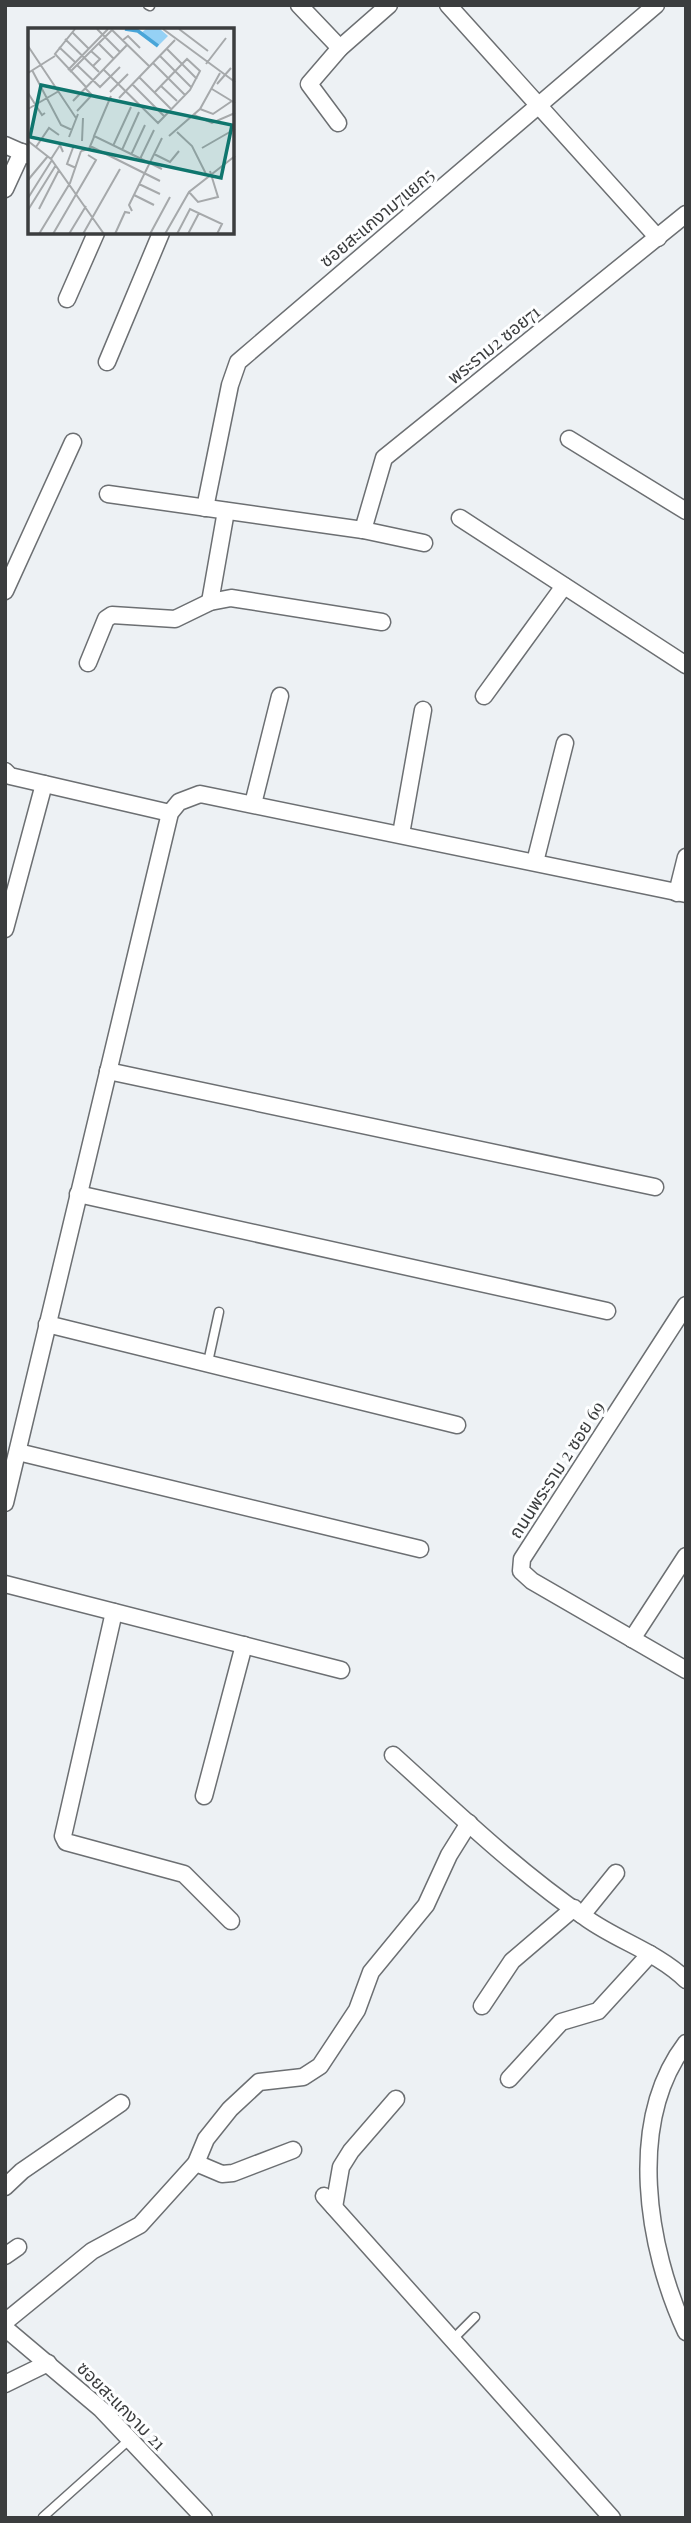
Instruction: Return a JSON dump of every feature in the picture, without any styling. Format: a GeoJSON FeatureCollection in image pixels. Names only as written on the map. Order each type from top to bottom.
{"type":"FeatureCollection","features":[{"type":"Feature","properties":{"kind":"street"},"geometry":{"type":"LineString","coordinates":[[299,5],[341,48]]}},
{"type":"Feature","properties":{"kind":"street"},"geometry":{"type":"LineString","coordinates":[[338,123],[309,83],[341,48],[389,5]]}},
{"type":"Feature","properties":{"kind":"street"},"geometry":{"type":"LineString","coordinates":[[448,5],[658,238]]}},
{"type":"Feature","properties":{"kind":"street","name":"ซอยสะแกงาม7แยก5"},"geometry":{"type":"LineString","coordinates":[[205,508],[230,385],[238,362],[656,5]]}},
{"type":"Feature","properties":{"kind":"street"},"geometry":{"type":"LineString","coordinates":[[5,145],[26,154],[5,189]]}},
{"type":"Feature","properties":{"kind":"street","name":"พระราม2 ซอย71"},"geometry":{"type":"LineString","coordinates":[[363,530],[384,458],[686,214]]}},
{"type":"Feature","properties":{"kind":"street"},"geometry":{"type":"LineString","coordinates":[[67,299],[96,234]]}},
{"type":"Feature","properties":{"kind":"street"},"geometry":{"type":"LineString","coordinates":[[107,362],[161,234]]}},
{"type":"Feature","properties":{"kind":"street"},"geometry":{"type":"LineString","coordinates":[[569,439],[686,511]]}},
{"type":"Feature","properties":{"kind":"street"},"geometry":{"type":"LineString","coordinates":[[5,591],[10,569],[73,442]]}},
{"type":"Feature","properties":{"kind":"street"},"geometry":{"type":"LineString","coordinates":[[108,494],[363,530],[424,543]]}},
{"type":"Feature","properties":{"kind":"street"},"geometry":{"type":"LineString","coordinates":[[210,602],[226,511]]}},
{"type":"Feature","properties":{"kind":"street"},"geometry":{"type":"LineString","coordinates":[[460,518],[686,665]]}},
{"type":"Feature","properties":{"kind":"street"},"geometry":{"type":"LineString","coordinates":[[484,696],[564,586]]}},
{"type":"Feature","properties":{"kind":"street"},"geometry":{"type":"LineString","coordinates":[[88,663],[106,619],[112,615],[175,619],[210,602],[231,598],[382,622]]}},
{"type":"Feature","properties":{"kind":"street"},"geometry":{"type":"LineString","coordinates":[[253,804],[280,696]]}},
{"type":"Feature","properties":{"kind":"street"},"geometry":{"type":"LineString","coordinates":[[401,834],[423,710]]}},
{"type":"Feature","properties":{"kind":"street"},"geometry":{"type":"LineString","coordinates":[[535,862],[565,743]]}},
{"type":"Feature","properties":{"kind":"street"},"geometry":{"type":"LineString","coordinates":[[5,771],[10,776],[170,813]]}},
{"type":"Feature","properties":{"kind":"street"},"geometry":{"type":"LineString","coordinates":[[5,929],[44,784]]}},
{"type":"Feature","properties":{"kind":"street"},"geometry":{"type":"LineString","coordinates":[[5,1503],[170,813],[178,802],[200,794],[682,894],[686,857]]}},
{"type":"Feature","properties":{"kind":"street"},"geometry":{"type":"LineString","coordinates":[[107,1071],[655,1187]]}},
{"type":"Feature","properties":{"kind":"street"},"geometry":{"type":"LineString","coordinates":[[78,1194],[607,1311]]}},
{"type":"Feature","properties":{"kind":"street","name":"ถนนพระราม 2 ซอย 69"},"geometry":{"type":"LineString","coordinates":[[683,1315],[522,1559],[522,1571],[532,1581],[686,1670]]}},
{"type":"Feature","properties":{"kind":"street"},"geometry":{"type":"LineString","coordinates":[[47,1324],[457,1426]]}},
{"type":"Feature","properties":{"kind":"street"},"geometry":{"type":"LineString","coordinates":[[18,1452],[420,1549]]}},
{"type":"Feature","properties":{"kind":"street"},"geometry":{"type":"LineString","coordinates":[[632,1639],[686,1556]]}},
{"type":"Feature","properties":{"kind":"street"},"geometry":{"type":"LineString","coordinates":[[5,1584],[341,1670]]}},
{"type":"Feature","properties":{"kind":"street"},"geometry":{"type":"LineString","coordinates":[[114,1612],[63,1836],[66,1842],[184,1874],[231,1921]]}},
{"type":"Feature","properties":{"kind":"street"},"geometry":{"type":"LineString","coordinates":[[204,1796],[244,1645]]}},
{"type":"Feature","properties":{"kind":"street"},"geometry":{"type":"LineString","coordinates":[[393,1755],[469,1823],[578,1912],[650,1954],[686,1980]]}},
{"type":"Feature","properties":{"kind":"street"},"geometry":{"type":"LineString","coordinates":[[5,2325],[92,2251],[141,2225],[196,2163],[206,2140],[230,2109],[259,2082],[303,2077],[320,2066],[356,2010],[371,1972],[426,1905],[449,1855],[469,1823]]}},
{"type":"Feature","properties":{"kind":"street"},"geometry":{"type":"LineString","coordinates":[[482,2006],[512,1961],[578,1912],[616,1872]]}},
{"type":"Feature","properties":{"kind":"street"},"geometry":{"type":"LineString","coordinates":[[509,2080],[561,2022],[598,2011],[650,1954]]}},
{"type":"Feature","properties":{"kind":"street"},"geometry":{"type":"LineString","coordinates":[[686,2043],[659,2098],[649,2134],[653,2229],[686,2332]]}},
{"type":"Feature","properties":{"kind":"street"},"geometry":{"type":"LineString","coordinates":[[396,2099],[346,2159],[329,2202],[612,2518]]}},
{"type":"Feature","properties":{"kind":"street"},"geometry":{"type":"LineString","coordinates":[[5,2187],[22,2171],[121,2103]]}},
{"type":"Feature","properties":{"kind":"street"},"geometry":{"type":"LineString","coordinates":[[196,2163],[222,2174],[233,2173],[293,2150]]}},
{"type":"Feature","properties":{"kind":"street","name":"ซอยสะแกงาม 21"},"geometry":{"type":"LineString","coordinates":[[5,2325],[101,2409],[204,2518]]}},
{"type":"Feature","properties":{"kind":"street"},"geometry":{"type":"LineString","coordinates":[[5,2384],[48,2363]]}},
{"type":"Feature","properties":{"kind":"lane"},"geometry":{"type":"LineString","coordinates":[[208,1362],[219,1312]]}},
{"type":"Feature","properties":{"kind":"lane"},"geometry":{"type":"LineString","coordinates":[[451,2341],[475,2317]]}},
{"type":"Feature","properties":{"kind":"lane"},"geometry":{"type":"LineString","coordinates":[[43,2516],[129,2440]]}}]}
